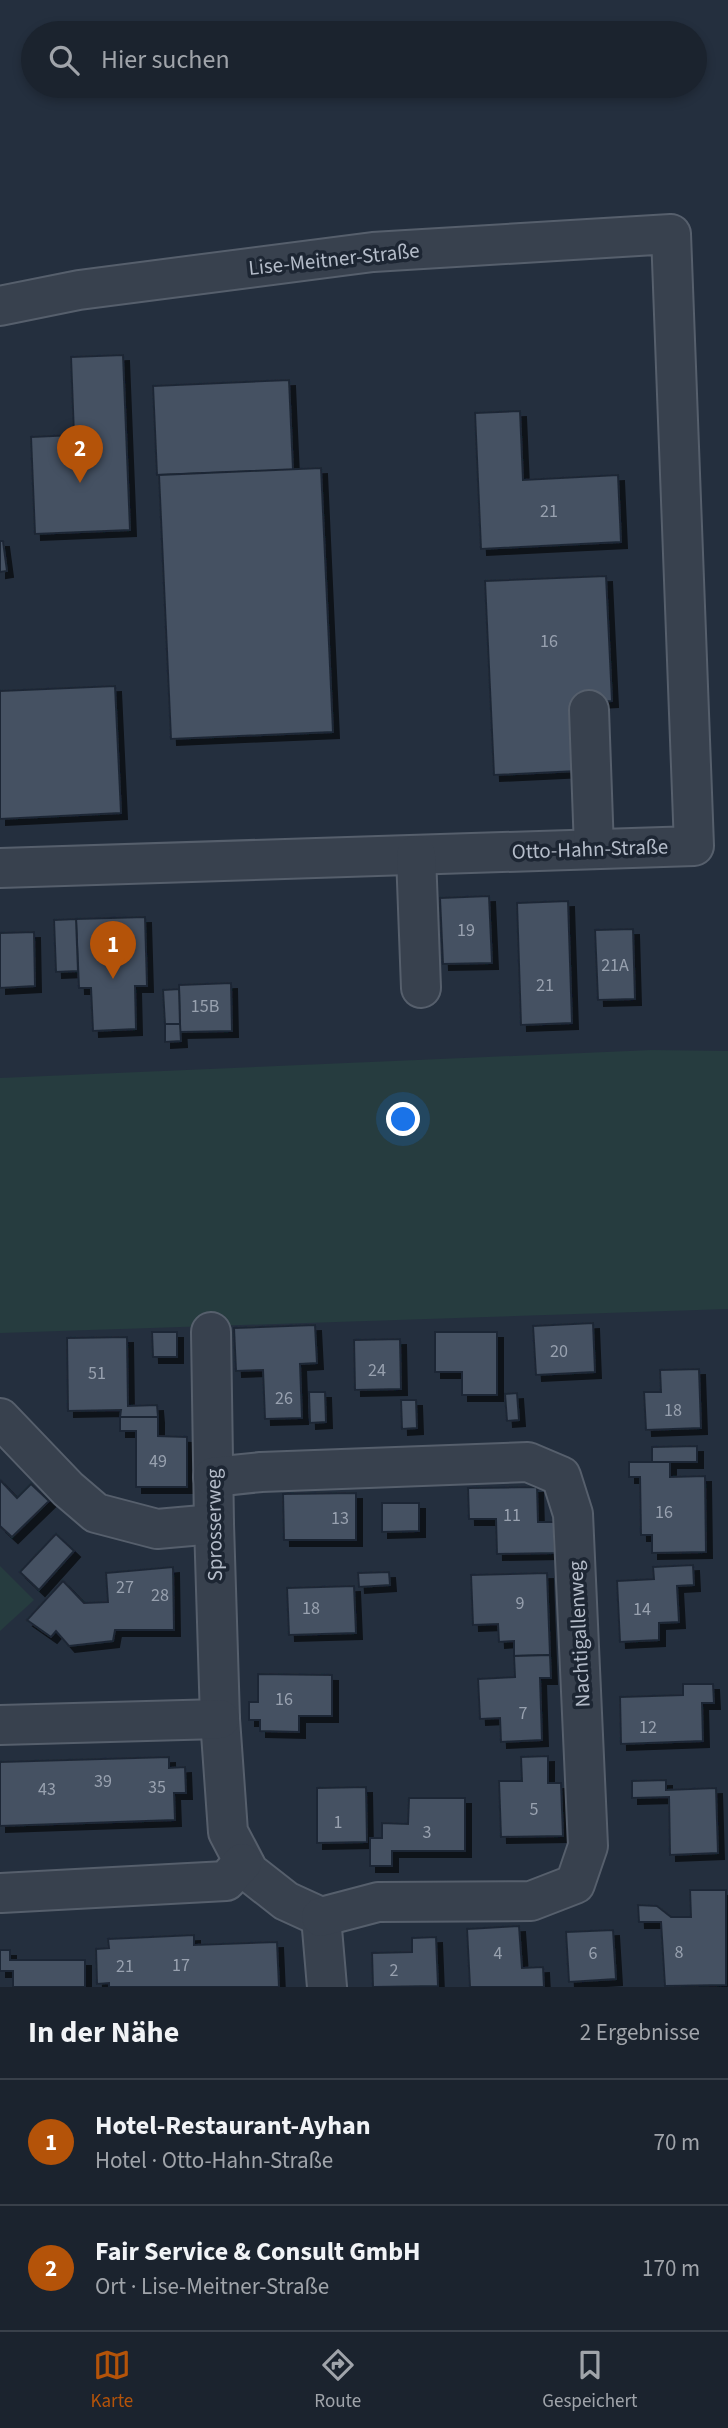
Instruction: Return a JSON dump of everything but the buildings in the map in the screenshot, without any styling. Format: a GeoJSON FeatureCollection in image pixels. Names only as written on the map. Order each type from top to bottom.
{"type":"FeatureCollection","features":[{"type":"Feature","properties":{"kind":"street","name":"Lise-Meitner-Straße"},"geometry":{"type":"LineString","coordinates":[[0,306],[79,290],[373,252],[671,234]]}},
{"type":"Feature","properties":{"kind":"street","name":"Otto-Hahn-Straße"},"geometry":{"type":"LineString","coordinates":[[0,867],[694,846],[671,234]]}},
{"type":"Feature","properties":{"kind":"street"},"geometry":{"type":"LineString","coordinates":[[589,710],[594,849]]}},
{"type":"Feature","properties":{"kind":"street"},"geometry":{"type":"LineString","coordinates":[[415,855],[421,988]]}},
{"type":"Feature","properties":{"kind":"street","name":"Sprosserweg"},"geometry":{"type":"LineString","coordinates":[[211,1332],[220,1719],[228,1832],[249,1872],[286,1901],[321,1917]]}},
{"type":"Feature","properties":{"kind":"street"},"geometry":{"type":"LineString","coordinates":[[0,1418],[62,1496],[96,1513],[158,1529],[214,1524]]}},
{"type":"Feature","properties":{"kind":"street","name":"Nachtigallenweg"},"geometry":{"type":"LineString","coordinates":[[213,1477],[261,1472],[528,1462],[561,1476],[573,1514],[588,1846],[575,1884],[531,1901],[378,1902],[321,1917]]}},
{"type":"Feature","properties":{"kind":"street"},"geometry":{"type":"LineString","coordinates":[[0,1725],[220,1719]]}},
{"type":"Feature","properties":{"kind":"street"},"geometry":{"type":"LineString","coordinates":[[1,1893],[226,1881],[242,1863]]}},
{"type":"Feature","properties":{"kind":"street"},"geometry":{"type":"LineString","coordinates":[[321,1917],[327,1987]]}},
{"type":"Feature","properties":{"kind":"green space"},"geometry":{"type":"Polygon","coordinates":[[[652,1050],[728,1051],[728,1309],[0,1333],[0,1078],[652,1050]]]}},
{"type":"Feature","properties":{"kind":"green space"},"geometry":{"type":"Polygon","coordinates":[[[0,1566],[34,1600],[0,1631],[0,1566]]]}},
{"type":"Feature","properties":{"kind":"place","name":"Fair Service & Consult GmbH"},"geometry":{"type":"Point","coordinates":[80,483]}},
{"type":"Feature","properties":{"kind":"place","name":"Hotel-Restaurant-Ayhan"},"geometry":{"type":"Point","coordinates":[113,979]}}]}
